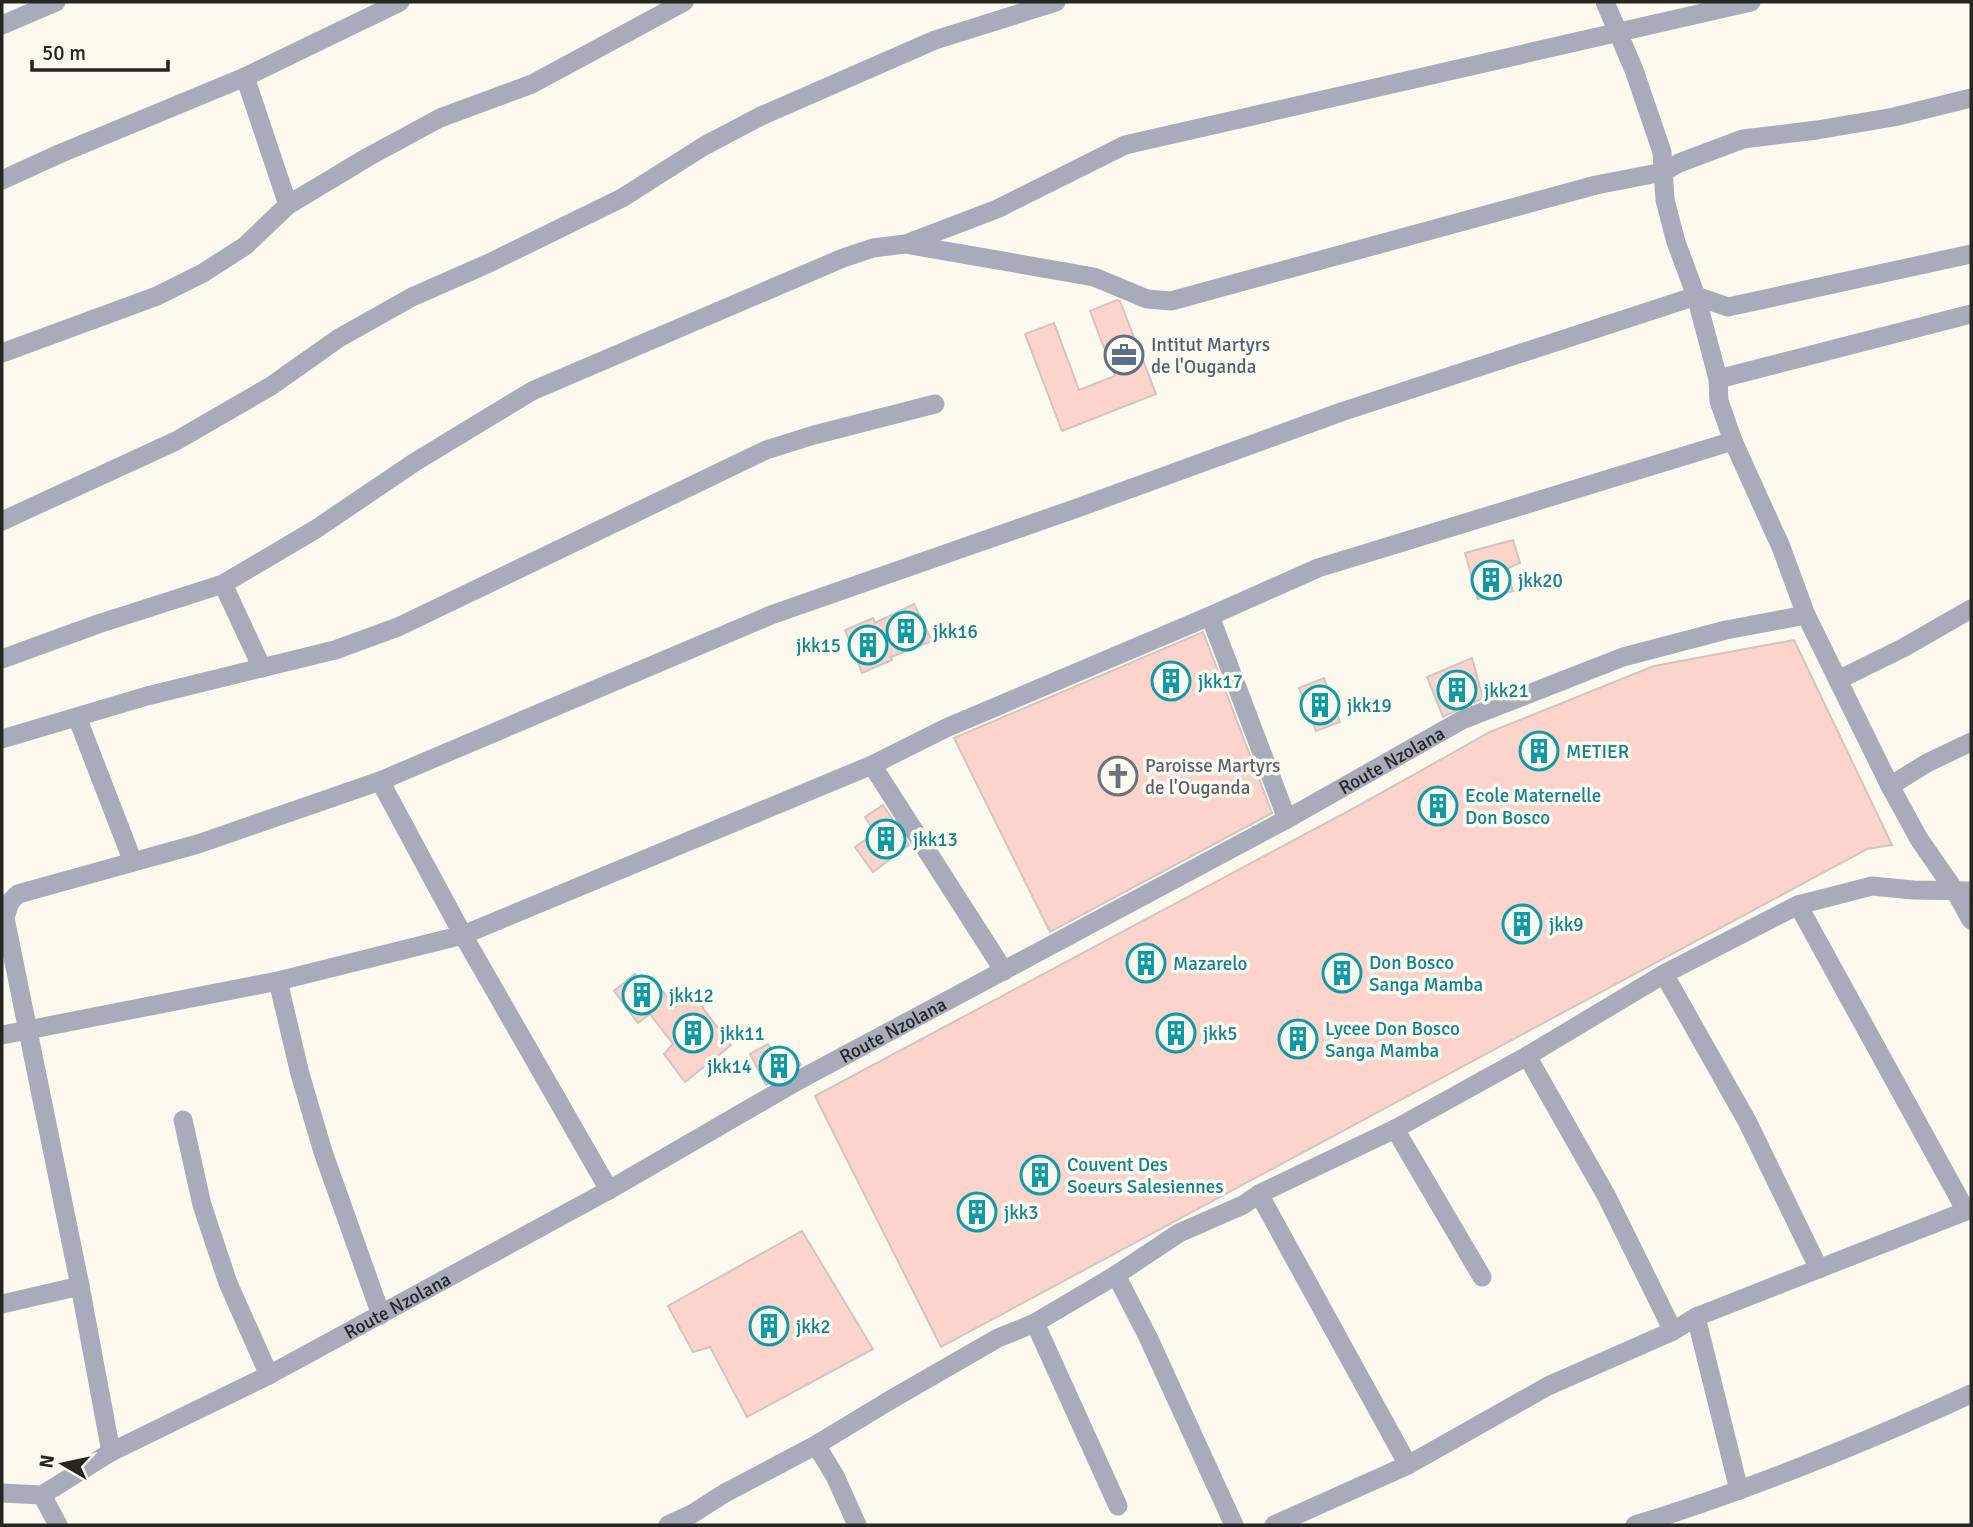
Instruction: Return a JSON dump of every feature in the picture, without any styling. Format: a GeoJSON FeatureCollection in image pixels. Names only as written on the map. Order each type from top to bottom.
{"type":"FeatureCollection","features":[{"type":"Feature","properties":{"kind":"street"},"geometry":{"type":"LineString","coordinates":[[2,25],[56,2]]}},
{"type":"Feature","properties":{"kind":"street"},"geometry":{"type":"LineString","coordinates":[[2,180],[245,77],[400,2]]}},
{"type":"Feature","properties":{"kind":"street"},"geometry":{"type":"LineString","coordinates":[[2,353],[157,296],[203,273],[245,246],[288,205],[440,118],[532,84],[684,2]]}},
{"type":"Feature","properties":{"kind":"street"},"geometry":{"type":"LineString","coordinates":[[2,522],[176,441],[271,386],[339,338],[412,297],[487,264],[622,198],[704,146],[761,116],[934,40],[1056,2]]}},
{"type":"Feature","properties":{"kind":"street"},"geometry":{"type":"LineString","coordinates":[[1605,2],[1634,70],[1662,152],[1665,200],[1676,242],[1696,296],[1718,379],[1719,401],[1732,441],[1781,547],[1806,615],[1890,786],[1919,839],[1963,891],[1971,920]]}},
{"type":"Feature","properties":{"kind":"street"},"geometry":{"type":"LineString","coordinates":[[905,244],[997,209],[1125,145],[1751,2]]}},
{"type":"Feature","properties":{"kind":"street"},"geometry":{"type":"LineString","coordinates":[[245,77],[288,205]]}},
{"type":"Feature","properties":{"kind":"street"},"geometry":{"type":"LineString","coordinates":[[2,659],[98,624],[223,584],[532,391],[873,247],[905,244],[1094,277],[1147,299],[1171,301],[1596,186],[1663,172],[1679,163],[1743,139],[1894,117],[1971,98]]}},
{"type":"Feature","properties":{"kind":"street"},"geometry":{"type":"LineString","coordinates":[[111,1452],[80,1286],[3,919],[10,902],[18,894],[198,844],[380,781],[771,615],[1341,412],[1696,296],[1728,307],[1971,254]]}},
{"type":"Feature","properties":{"kind":"street"},"geometry":{"type":"LineString","coordinates":[[1718,379],[1971,314]]}},
{"type":"Feature","properties":{"kind":"street"},"geometry":{"type":"LineString","coordinates":[[2,739],[147,696],[335,650],[398,627],[766,450],[935,404]]}},
{"type":"Feature","properties":{"kind":"street"},"geometry":{"type":"LineString","coordinates":[[2,1035],[278,981],[463,935],[872,765],[946,728],[1318,568],[1732,441]]}},
{"type":"Feature","properties":{"kind":"street"},"geometry":{"type":"LineString","coordinates":[[223,584],[262,668]]}},
{"type":"Feature","properties":{"kind":"street"},"geometry":{"type":"LineString","coordinates":[[1838,680],[1903,648],[1971,609]]}},
{"type":"Feature","properties":{"kind":"street","name":"Route Nzolana"},"geometry":{"type":"LineString","coordinates":[[42,1495],[111,1452],[269,1375],[381,1315],[609,1190],[799,1080],[1287,819],[1462,720],[1611,662],[1726,630],[1806,615]]}},
{"type":"Feature","properties":{"kind":"street"},"geometry":{"type":"LineString","coordinates":[[1210,616],[1287,819]]}},
{"type":"Feature","properties":{"kind":"street"},"geometry":{"type":"LineString","coordinates":[[77,717],[133,863]]}},
{"type":"Feature","properties":{"kind":"street"},"geometry":{"type":"LineString","coordinates":[[1890,786],[1927,763],[1971,741]]}},
{"type":"Feature","properties":{"kind":"street"},"geometry":{"type":"LineString","coordinates":[[872,765],[1004,971]]}},
{"type":"Feature","properties":{"kind":"street"},"geometry":{"type":"LineString","coordinates":[[380,781],[463,935],[609,1190]]}},
{"type":"Feature","properties":{"kind":"street"},"geometry":{"type":"LineString","coordinates":[[668,1525],[816,1446],[998,1338],[1035,1323],[1116,1275],[1179,1233],[1243,1205],[1259,1194],[1395,1129],[1527,1056],[1664,974],[1798,905],[1872,886],[1963,891]]}},
{"type":"Feature","properties":{"kind":"street"},"geometry":{"type":"LineString","coordinates":[[1273,1525],[1408,1465],[1548,1386],[1673,1331],[1696,1317],[1969,1210],[1798,905]]}},
{"type":"Feature","properties":{"kind":"street"},"geometry":{"type":"LineString","coordinates":[[1664,974],[1747,1121],[1819,1269]]}},
{"type":"Feature","properties":{"kind":"street"},"geometry":{"type":"LineString","coordinates":[[278,981],[300,1074],[323,1152],[381,1315]]}},
{"type":"Feature","properties":{"kind":"street"},"geometry":{"type":"LineString","coordinates":[[1527,1056],[1607,1197],[1673,1331]]}},
{"type":"Feature","properties":{"kind":"street"},"geometry":{"type":"LineString","coordinates":[[183,1120],[202,1205],[224,1270],[269,1375]]}},
{"type":"Feature","properties":{"kind":"street"},"geometry":{"type":"LineString","coordinates":[[1395,1129],[1482,1277]]}},
{"type":"Feature","properties":{"kind":"street"},"geometry":{"type":"LineString","coordinates":[[1259,1194],[1408,1465]]}},
{"type":"Feature","properties":{"kind":"street"},"geometry":{"type":"LineString","coordinates":[[1116,1275],[1148,1337],[1234,1525]]}},
{"type":"Feature","properties":{"kind":"street"},"geometry":{"type":"LineString","coordinates":[[2,1304],[80,1286]]}},
{"type":"Feature","properties":{"kind":"street"},"geometry":{"type":"LineString","coordinates":[[1696,1317],[1739,1490]]}},
{"type":"Feature","properties":{"kind":"street"},"geometry":{"type":"LineString","coordinates":[[1035,1323],[1118,1506]]}},
{"type":"Feature","properties":{"kind":"street"},"geometry":{"type":"LineString","coordinates":[[1635,1525],[1698,1506],[1867,1441],[1971,1394]]}},
{"type":"Feature","properties":{"kind":"street"},"geometry":{"type":"LineString","coordinates":[[816,1446],[840,1487],[857,1525]]}},
{"type":"Feature","properties":{"kind":"street"},"geometry":{"type":"LineString","coordinates":[[2,1493],[42,1495],[58,1525]]}},
{"type":"Feature","properties":{"kind":"building","name":"Intitut Martyrs de l'Ouganda"},"geometry":{"type":"Polygon","coordinates":[[[1120,301],[1156,394],[1062,431],[1025,334],[1054,323],[1079,390],[1115,376],[1090,311],[1120,301]]]}},
{"type":"Feature","properties":{"kind":"building","name":"jkk20"},"geometry":{"type":"Polygon","coordinates":[[[1513,540],[1520,563],[1506,569],[1513,591],[1478,599],[1465,553],[1513,540]]]}},
{"type":"Feature","properties":{"kind":"building"},"geometry":{"type":"Polygon","coordinates":[[[914,604],[932,641],[891,657],[892,660],[862,673],[845,630],[873,618],[875,623],[914,604]]]}},
{"type":"Feature","properties":{"kind":"building","name":"Paroisse Martyrs de l'Ouganda"},"geometry":{"type":"Polygon","coordinates":[[[1203,632],[1272,813],[1050,932],[954,738],[1203,632]]]}},
{"type":"Feature","properties":{"kind":"building","name":"Don Bosco Sanga Mamba"},"geometry":{"type":"Polygon","coordinates":[[[1794,640],[1892,845],[1867,849],[941,1347],[815,1096],[1356,807],[1490,732],[1654,666],[1794,640]]]}},
{"type":"Feature","properties":{"kind":"building","name":"jkk21"},"geometry":{"type":"Polygon","coordinates":[[[1472,658],[1483,698],[1443,717],[1427,677],[1472,658]]]}},
{"type":"Feature","properties":{"kind":"building","name":"jkk19"},"geometry":{"type":"Polygon","coordinates":[[[1324,678],[1340,722],[1316,731],[1299,688],[1324,678]]]}},
{"type":"Feature","properties":{"kind":"building","name":"jkk13"},"geometry":{"type":"Polygon","coordinates":[[[883,805],[909,845],[873,872],[855,847],[875,833],[865,817],[883,805]]]}},
{"type":"Feature","properties":{"kind":"building","name":"jkk11"},"geometry":{"type":"Polygon","coordinates":[[[635,974],[642,984],[652,977],[675,1007],[692,994],[731,1045],[685,1082],[664,1054],[673,1044],[650,1014],[638,1023],[614,991],[635,974]]]}},
{"type":"Feature","properties":{"kind":"building","name":"jkk14"},"geometry":{"type":"Polygon","coordinates":[[[768,1044],[780,1063],[794,1055],[801,1065],[766,1085],[750,1054],[768,1044]]]}},
{"type":"Feature","properties":{"kind":"building","name":"jkk2"},"geometry":{"type":"Polygon","coordinates":[[[802,1231],[873,1349],[747,1417],[710,1347],[693,1352],[668,1306],[802,1231]]]}},
{"type":"Feature","properties":{"kind":"place","name":"Intitut Martyrs de l'Ouganda"},"geometry":{"type":"Point","coordinates":[1124,355]}},
{"type":"Feature","properties":{"kind":"place","name":"jkk20"},"geometry":{"type":"Point","coordinates":[1491,580]}},
{"type":"Feature","properties":{"kind":"place","name":"jkk16"},"geometry":{"type":"Point","coordinates":[906,631]}},
{"type":"Feature","properties":{"kind":"place","name":"jkk15"},"geometry":{"type":"Point","coordinates":[868,645]}},
{"type":"Feature","properties":{"kind":"place","name":"jkk17"},"geometry":{"type":"Point","coordinates":[1171,681]}},
{"type":"Feature","properties":{"kind":"place","name":"jkk21"},"geometry":{"type":"Point","coordinates":[1457,690]}},
{"type":"Feature","properties":{"kind":"place","name":"jkk19"},"geometry":{"type":"Point","coordinates":[1320,705]}},
{"type":"Feature","properties":{"kind":"place","name":"METIER"},"geometry":{"type":"Point","coordinates":[1539,751]}},
{"type":"Feature","properties":{"kind":"place","name":"Paroisse Martyrs de l'Ouganda"},"geometry":{"type":"Point","coordinates":[1118,776]}},
{"type":"Feature","properties":{"kind":"place","name":"Ecole Maternelle Don Bosco"},"geometry":{"type":"Point","coordinates":[1438,806]}},
{"type":"Feature","properties":{"kind":"place","name":"jkk13"},"geometry":{"type":"Point","coordinates":[886,839]}},
{"type":"Feature","properties":{"kind":"place","name":"jkk9"},"geometry":{"type":"Point","coordinates":[1522,924]}},
{"type":"Feature","properties":{"kind":"place","name":"Mazarelo"},"geometry":{"type":"Point","coordinates":[1146,963]}},
{"type":"Feature","properties":{"kind":"place","name":"Don Bosco Sanga Mamba"},"geometry":{"type":"Point","coordinates":[1342,973]}},
{"type":"Feature","properties":{"kind":"place","name":"jkk12"},"geometry":{"type":"Point","coordinates":[642,995]}},
{"type":"Feature","properties":{"kind":"place","name":"jkk11"},"geometry":{"type":"Point","coordinates":[693,1033]}},
{"type":"Feature","properties":{"kind":"place","name":"jkk5"},"geometry":{"type":"Point","coordinates":[1176,1033]}},
{"type":"Feature","properties":{"kind":"place","name":"Lycee Don Bosco Sanga Mamba"},"geometry":{"type":"Point","coordinates":[1298,1039]}},
{"type":"Feature","properties":{"kind":"place","name":"jkk14"},"geometry":{"type":"Point","coordinates":[779,1066]}},
{"type":"Feature","properties":{"kind":"place","name":"Couvent Des Soeurs Salesiennes"},"geometry":{"type":"Point","coordinates":[1040,1175]}},
{"type":"Feature","properties":{"kind":"place","name":"jkk3"},"geometry":{"type":"Point","coordinates":[977,1212]}},
{"type":"Feature","properties":{"kind":"place","name":"jkk2"},"geometry":{"type":"Point","coordinates":[769,1326]}}]}
